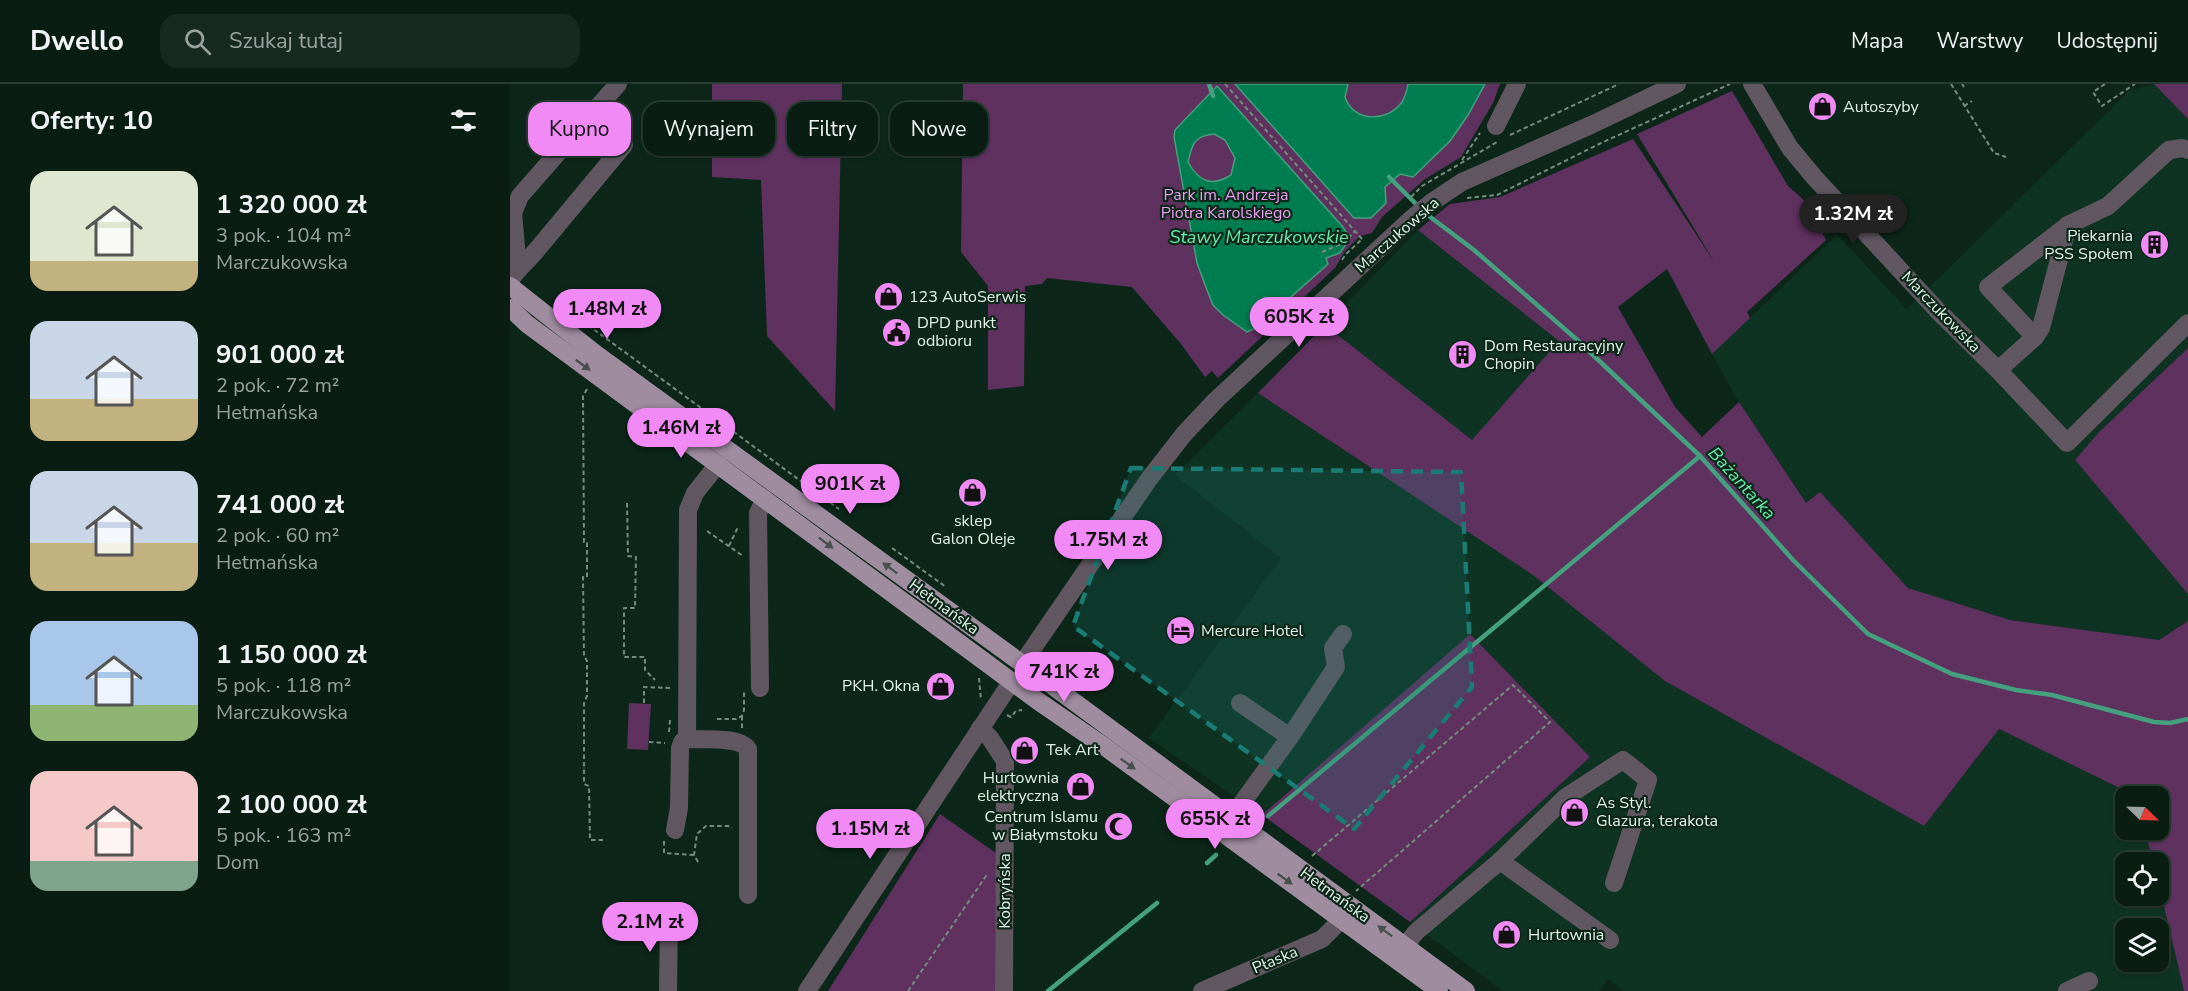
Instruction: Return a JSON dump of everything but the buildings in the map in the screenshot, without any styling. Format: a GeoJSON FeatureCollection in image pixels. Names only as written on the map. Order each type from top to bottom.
{"type":"FeatureCollection","features":[{"type":"Feature","properties":{"kind":"main road","name":"Hetmańska"},"geometry":{"type":"LineString","coordinates":[[513,279],[533,317],[718,464],[1076,727],[1344,911],[1405,946],[1466,991]]}},
{"type":"Feature","properties":{"kind":"main road","name":"Hetmańska"},"geometry":{"type":"LineString","coordinates":[[510,308],[533,317],[1023,664],[1301,870],[1344,911],[1438,991]]}},
{"type":"Feature","properties":{"kind":"main road"},"geometry":{"type":"LineString","coordinates":[[948,635],[956,633],[960,628],[959,619]]}},
{"type":"Feature","properties":{"kind":"main road"},"geometry":{"type":"LineString","coordinates":[[1012,681],[1023,664]]}},
{"type":"Feature","properties":{"kind":"main road"},"geometry":{"type":"LineString","coordinates":[[1076,727],[1078,714],[1088,712]]}},
{"type":"Feature","properties":{"kind":"street"},"geometry":{"type":"LineString","coordinates":[[513,279],[513,213],[520,196],[618,84]]}},
{"type":"Feature","properties":{"kind":"street"},"geometry":{"type":"LineString","coordinates":[[1502,134],[1517,84]]}},
{"type":"Feature","properties":{"kind":"street","name":"Marczukowska"},"geometry":{"type":"LineString","coordinates":[[1023,664],[1149,479],[1184,434],[1216,400],[1410,220],[1432,202],[1471,177],[1581,130],[1677,84]]}},
{"type":"Feature","properties":{"kind":"street","name":"Marczukowska"},"geometry":{"type":"LineString","coordinates":[[1752,84],[1806,169],[2067,443],[2188,323]]}},
{"type":"Feature","properties":{"kind":"street"},"geometry":{"type":"LineString","coordinates":[[2035,337],[1988,287],[2068,225],[2108,206],[2169,150],[2182,148],[2188,150]]}},
{"type":"Feature","properties":{"kind":"street"},"geometry":{"type":"LineString","coordinates":[[513,279],[615,156]]}},
{"type":"Feature","properties":{"kind":"street"},"geometry":{"type":"LineString","coordinates":[[1998,370],[2035,337],[2044,319],[2068,225]]}},
{"type":"Feature","properties":{"kind":"street"},"geometry":{"type":"LineString","coordinates":[[687,739],[688,510],[695,493],[718,464]]}},
{"type":"Feature","properties":{"kind":"street"},"geometry":{"type":"LineString","coordinates":[[752,687],[758,513],[765,499]]}},
{"type":"Feature","properties":{"kind":"street"},"geometry":{"type":"LineString","coordinates":[[1231,818],[1290,737],[1336,667],[1333,648],[1343,634]]}},
{"type":"Feature","properties":{"kind":"street"},"geometry":{"type":"LineString","coordinates":[[807,991],[1012,681]]}},
{"type":"Feature","properties":{"kind":"street"},"geometry":{"type":"LineString","coordinates":[[1240,703],[1290,737]]}},
{"type":"Feature","properties":{"kind":"street","name":"Kobryńska"},"geometry":{"type":"LineString","coordinates":[[980,728],[990,738],[1005,761],[1004,991]]}},
{"type":"Feature","properties":{"kind":"street"},"geometry":{"type":"LineString","coordinates":[[675,830],[679,808],[682,742],[687,739],[736,741],[745,745],[748,749],[748,896]]}},
{"type":"Feature","properties":{"kind":"street"},"geometry":{"type":"LineString","coordinates":[[1405,946],[1416,932],[1500,861],[1566,797],[1623,760],[1648,780],[1614,883]]}},
{"type":"Feature","properties":{"kind":"street"},"geometry":{"type":"LineString","coordinates":[[1500,861],[1610,940]]}},
{"type":"Feature","properties":{"kind":"street","name":"Płaska"},"geometry":{"type":"LineString","coordinates":[[1202,991],[1322,939],[1344,911]]}},
{"type":"Feature","properties":{"kind":"street"},"geometry":{"type":"LineString","coordinates":[[668,991],[669,915]]}},
{"type":"Feature","properties":{"kind":"street"},"geometry":{"type":"LineString","coordinates":[[2067,991],[2089,981]]}},
{"type":"Feature","properties":{"kind":"path"},"geometry":{"type":"LineString","coordinates":[[1225,84],[1362,239]]}},
{"type":"Feature","properties":{"kind":"path"},"geometry":{"type":"LineString","coordinates":[[1422,186],[1502,134],[1619,84]]}},
{"type":"Feature","properties":{"kind":"path"},"geometry":{"type":"LineString","coordinates":[[1459,200],[1497,195],[1599,144],[1730,84]]}},
{"type":"Feature","properties":{"kind":"path"},"geometry":{"type":"LineString","coordinates":[[1951,84],[1995,153],[2006,157]]}},
{"type":"Feature","properties":{"kind":"path"},"geometry":{"type":"LineString","coordinates":[[2105,84],[2093,92],[2102,106],[2135,84]]}},
{"type":"Feature","properties":{"kind":"path"},"geometry":{"type":"LineString","coordinates":[[1607,89],[1612,98]]}},
{"type":"Feature","properties":{"kind":"path"},"geometry":{"type":"LineString","coordinates":[[1964,106],[1972,101]]}},
{"type":"Feature","properties":{"kind":"path"},"geometry":{"type":"LineString","coordinates":[[1322,252],[1343,243],[1355,231]]}},
{"type":"Feature","properties":{"kind":"path"},"geometry":{"type":"LineString","coordinates":[[565,308],[845,514]]}},
{"type":"Feature","properties":{"kind":"path"},"geometry":{"type":"LineString","coordinates":[[588,387],[583,396],[584,542],[587,542],[587,578],[583,577],[584,656],[588,661],[587,696],[584,703],[584,784],[589,786],[590,840],[604,840]]}},
{"type":"Feature","properties":{"kind":"path"},"geometry":{"type":"LineString","coordinates":[[627,503],[628,556],[636,557],[635,608],[624,608],[624,657],[645,657],[645,670],[655,680]]}},
{"type":"Feature","properties":{"kind":"path"},"geometry":{"type":"LineString","coordinates":[[729,546],[738,527]]}},
{"type":"Feature","properties":{"kind":"path"},"geometry":{"type":"LineString","coordinates":[[707,531],[743,556]]}},
{"type":"Feature","properties":{"kind":"path"},"geometry":{"type":"LineString","coordinates":[[888,545],[953,592]]}},
{"type":"Feature","properties":{"kind":"path"},"geometry":{"type":"LineString","coordinates":[[1048,650],[1049,659],[1060,669]]}},
{"type":"Feature","properties":{"kind":"path"},"geometry":{"type":"LineString","coordinates":[[644,703],[644,687],[670,688],[670,680]]}},
{"type":"Feature","properties":{"kind":"path"},"geometry":{"type":"LineString","coordinates":[[1301,870],[1315,853],[1513,685],[1550,722],[1361,886],[1344,911]]}},
{"type":"Feature","properties":{"kind":"path"},"geometry":{"type":"LineString","coordinates":[[717,718],[736,719],[742,716],[752,687]]}},
{"type":"Feature","properties":{"kind":"path"},"geometry":{"type":"LineString","coordinates":[[669,736],[670,718]]}},
{"type":"Feature","properties":{"kind":"path"},"geometry":{"type":"LineString","coordinates":[[649,742],[668,743],[668,747]]}},
{"type":"Feature","properties":{"kind":"path"},"geometry":{"type":"LineString","coordinates":[[698,862],[694,855],[697,834],[706,826],[728,826],[734,829]]}},
{"type":"Feature","properties":{"kind":"path"},"geometry":{"type":"LineString","coordinates":[[908,991],[996,860],[1005,860]]}},
{"type":"Feature","properties":{"kind":"highlighted area"},"geometry":{"type":"Polygon","coordinates":[[[1131,468],[1461,472],[1472,687],[1354,829],[1073,626],[1131,468]]]}},
{"type":"Feature","properties":{"kind":"shaded area"},"geometry":{"type":"Polygon","coordinates":[[[2154,84],[2188,119],[2188,348],[2099,432],[2075,460],[2188,594],[2188,621],[2159,640],[2010,620],[1908,588],[1820,492],[1806,503],[1739,402],[1712,354],[1837,235],[1907,309],[2129,91],[2154,84]]]}},
{"type":"Feature","properties":{"kind":"shaded area"},"geometry":{"type":"Polygon","coordinates":[[[1418,230],[1559,341],[1472,441],[1325,325],[1418,230]]]}},
{"type":"Feature","properties":{"kind":"shaded area"},"geometry":{"type":"Polygon","coordinates":[[[1258,393],[1533,575],[1665,681],[1924,826],[1999,729],[2116,786],[2115,840],[2148,840],[2150,852],[2115,852],[2115,906],[2164,906],[2167,918],[2115,918],[2115,972],[2169,972],[2169,927],[2184,991],[1624,991],[1608,979],[1599,991],[1503,991],[1410,922],[1589,757],[1470,634],[1262,815],[1149,738],[1281,558],[1175,475],[1258,393]]]}},
{"type":"Feature","properties":{"kind":"green space"},"geometry":{"type":"Polygon","coordinates":[[[712,84],[842,84],[842,102],[787,102],[787,156],[840,156],[835,411],[767,336],[761,180],[712,177],[712,156],[775,156],[775,102],[712,102],[712,84]]]}},
{"type":"Feature","properties":{"kind":"green space","name":"Park im. Andrzeja Piotra Karolskiego"},"geometry":{"type":"Polygon","coordinates":[[[963,84],[1500,84],[1493,103],[1461,157],[1425,179],[1382,217],[1372,233],[1360,236],[1345,251],[1335,268],[1218,378],[1212,371],[1205,377],[1181,344],[1132,287],[1047,278],[1042,284],[1025,286],[1024,386],[988,390],[988,286],[961,252],[962,156],[988,156],[988,102],[963,102],[963,84]]]}},
{"type":"Feature","properties":{"kind":"green space"},"geometry":{"type":"Polygon","coordinates":[[[2154,84],[2188,84],[2188,119],[2154,84]]]}},
{"type":"Feature","properties":{"kind":"green space"},"geometry":{"type":"Polygon","coordinates":[[[1732,91],[1788,186],[1807,203],[1826,240],[1747,312],[1750,318],[1712,354],[1667,269],[1618,307],[1675,407],[1702,437],[1739,402],[1806,503],[1820,492],[1908,588],[2010,620],[2159,640],[2188,621],[2188,991],[2184,991],[2169,927],[2169,918],[2167,918],[2164,906],[2169,906],[2169,852],[2150,852],[2148,840],[2169,840],[2169,786],[2116,786],[1999,729],[1924,826],[1665,681],[1533,575],[1258,393],[1325,325],[1472,440],[1559,341],[1418,230],[1450,204],[1500,197],[1633,139],[1715,263],[1637,134],[1732,91]]]}},
{"type":"Feature","properties":{"kind":"green space"},"geometry":{"type":"Polygon","coordinates":[[[2188,348],[2188,594],[2075,460],[2099,432],[2188,348]]]}},
{"type":"Feature","properties":{"kind":"green space"},"geometry":{"type":"Polygon","coordinates":[[[1470,634],[1590,757],[1410,922],[1262,815],[1470,634]]]}},
{"type":"Feature","properties":{"kind":"green space"},"geometry":{"type":"Polygon","coordinates":[[[629,703],[651,704],[648,750],[627,749],[629,703]]]}},
{"type":"Feature","properties":{"kind":"green space"},"geometry":{"type":"Polygon","coordinates":[[[940,814],[996,853],[995,991],[828,991],[940,814]]]}},
{"type":"Feature","properties":{"kind":"water","name":"Stawy Marczukowskie"},"geometry":{"type":"Polygon","coordinates":[[[1235,84],[1348,84],[1345,97],[1349,105],[1355,111],[1371,117],[1388,114],[1396,109],[1403,100],[1408,84],[1485,84],[1450,141],[1413,177],[1400,174],[1385,187],[1386,203],[1371,218],[1354,218],[1235,84]]]}},
{"type":"Feature","properties":{"kind":"water","name":"Stawy Marczukowskie"},"geometry":{"type":"Polygon","coordinates":[[[1217,86],[1343,227],[1350,238],[1340,253],[1326,258],[1328,264],[1256,328],[1247,332],[1213,305],[1197,263],[1174,137],[1175,130],[1217,86]],[[1214,134],[1207,135],[1198,139],[1191,150],[1188,162],[1192,169],[1206,181],[1218,181],[1231,175],[1235,158],[1225,140],[1214,134]]]}},
{"type":"Feature","properties":{"kind":"waterway","name":"Bażantarka"},"geometry":{"type":"LineString","coordinates":[[1209,84],[1213,96]]}},
{"type":"Feature","properties":{"kind":"waterway","name":"Bażantarka"},"geometry":{"type":"LineString","coordinates":[[1389,177],[1419,207]]}},
{"type":"Feature","properties":{"kind":"waterway","name":"Bażantarka"},"geometry":{"type":"LineString","coordinates":[[1425,213],[1474,250],[1575,338],[1700,456],[1793,560],[1868,634],[1952,674],[2016,690],[2052,695],[2154,722],[2170,723],[2188,719]]}},
{"type":"Feature","properties":{"kind":"waterway"},"geometry":{"type":"LineString","coordinates":[[1268,816],[1700,456]]}},
{"type":"Feature","properties":{"kind":"waterway"},"geometry":{"type":"LineString","coordinates":[[1207,863],[1216,855]]}},
{"type":"Feature","properties":{"kind":"waterway"},"geometry":{"type":"LineString","coordinates":[[1048,991],[1157,903]]}},
{"type":"Feature","properties":{"kind":"place","name":"Autoszyby"},"geometry":{"type":"Point","coordinates":[1822,107]}},
{"type":"Feature","properties":{"kind":"place","name":"Piekarnia PSS Społem"},"geometry":{"type":"Point","coordinates":[2154,245]}},
{"type":"Feature","properties":{"kind":"place","name":"123 AutoSerwis"},"geometry":{"type":"Point","coordinates":[888,297]}},
{"type":"Feature","properties":{"kind":"place","name":"DPD punkt odbioru"},"geometry":{"type":"Point","coordinates":[896,332]}},
{"type":"Feature","properties":{"kind":"place","name":"Dom Restauracyjny Chopin"},"geometry":{"type":"Point","coordinates":[1463,355]}},
{"type":"Feature","properties":{"kind":"place","name":"sklep Galon Oleje"},"geometry":{"type":"Point","coordinates":[973,493]}},
{"type":"Feature","properties":{"kind":"place","name":"Mercure Hotel"},"geometry":{"type":"Point","coordinates":[1180,631]}},
{"type":"Feature","properties":{"kind":"place","name":"PKH. Okna"},"geometry":{"type":"Point","coordinates":[941,686]}},
{"type":"Feature","properties":{"kind":"place","name":"Tek Art"},"geometry":{"type":"Point","coordinates":[1025,750]}},
{"type":"Feature","properties":{"kind":"place","name":"Hurtownia elektryczna"},"geometry":{"type":"Point","coordinates":[1080,787]}},
{"type":"Feature","properties":{"kind":"place","name":"As Styl. Glazura, terakota"},"geometry":{"type":"Point","coordinates":[1575,812]}},
{"type":"Feature","properties":{"kind":"place","name":"Centrum Islamu w Białymstoku"},"geometry":{"type":"Point","coordinates":[1119,826]}},
{"type":"Feature","properties":{"kind":"place","name":"Hurtownia"},"geometry":{"type":"Point","coordinates":[1507,935]}}]}
